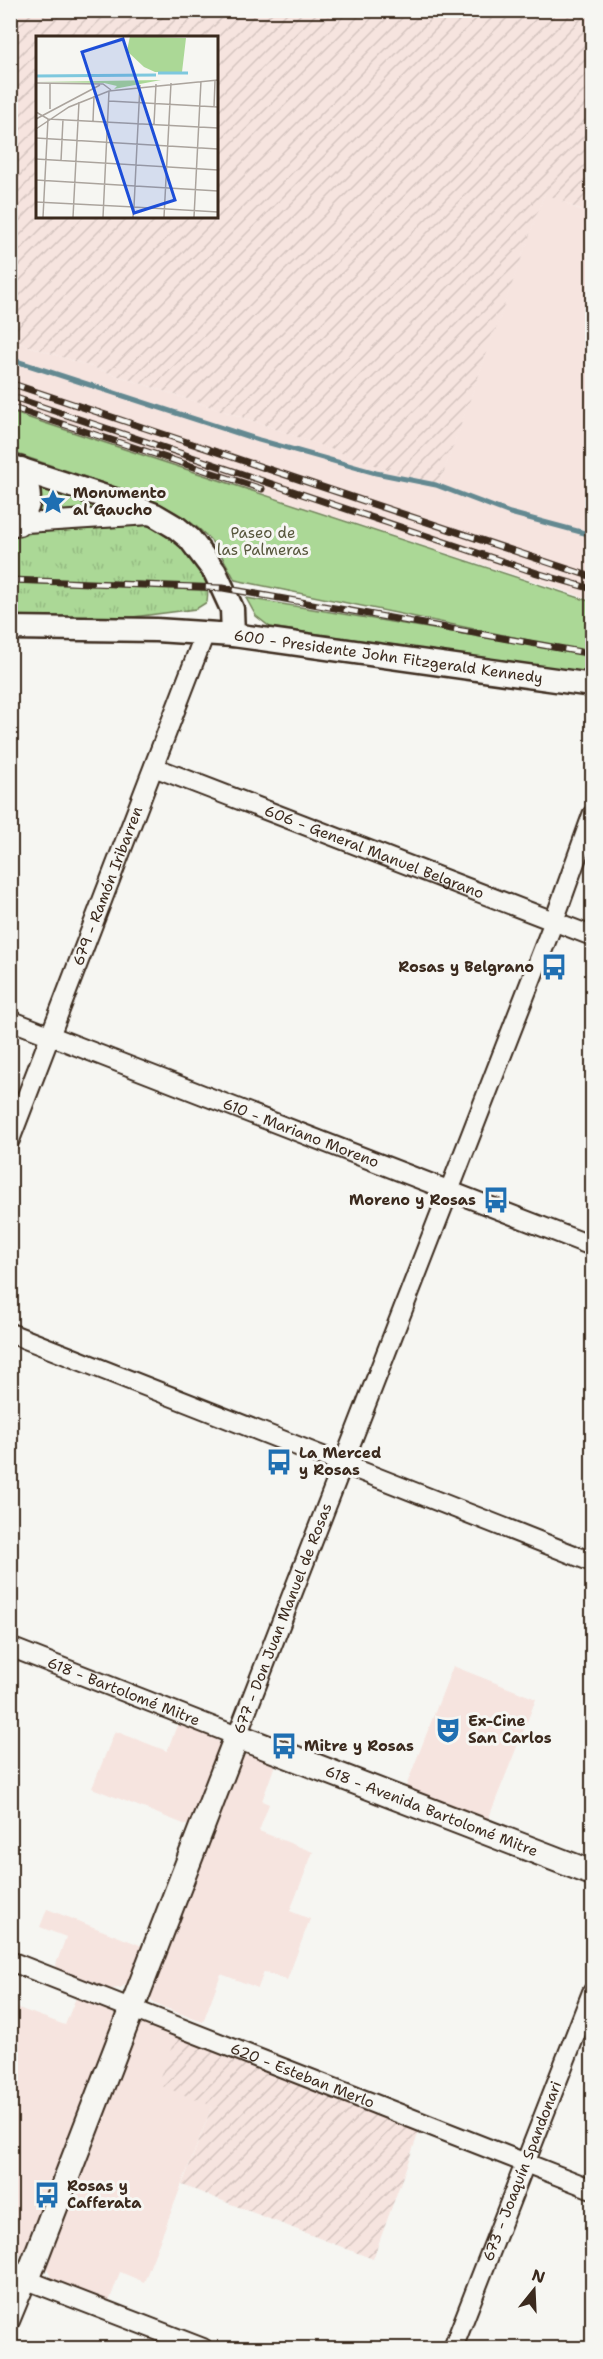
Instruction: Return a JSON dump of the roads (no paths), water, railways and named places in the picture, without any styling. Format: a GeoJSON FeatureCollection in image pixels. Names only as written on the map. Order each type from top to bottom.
{"type":"FeatureCollection","features":[{"type":"Feature","properties":{"kind":"main road","name":"618 - Avenida Bartolomé Mitre"},"geometry":{"type":"LineString","coordinates":[[237,1736],[592,1873]]}},
{"type":"Feature","properties":{"kind":"main road","name":"677 - Don Juan Manuel de Rosas"},"geometry":{"type":"LineString","coordinates":[[19,2276],[131,2008],[237,1736]]}},
{"type":"Feature","properties":{"kind":"street","name":"600 - Presidente John Fitzgerald Kennedy"},"geometry":{"type":"LineString","coordinates":[[16,467],[155,515],[177,528],[190,539],[215,572],[232,609],[233,635],[592,686]]}},
{"type":"Feature","properties":{"kind":"street"},"geometry":{"type":"LineString","coordinates":[[14,524],[27,511],[30,496],[28,484],[16,467]]}},
{"type":"Feature","properties":{"kind":"street"},"geometry":{"type":"LineString","coordinates":[[14,524],[155,515]]}},
{"type":"Feature","properties":{"kind":"street"},"geometry":{"type":"LineString","coordinates":[[10,628],[233,635]]}},
{"type":"Feature","properties":{"kind":"street","name":"679 - Ramón Iribarren"},"geometry":{"type":"LineString","coordinates":[[10,1140],[204,633]]}},
{"type":"Feature","properties":{"kind":"street","name":"606 - General Manuel Belgrano"},"geometry":{"type":"LineString","coordinates":[[154,767],[592,936]]}},
{"type":"Feature","properties":{"kind":"street","name":"677 - Don Juan Manuel de Rosas"},"geometry":{"type":"LineString","coordinates":[[237,1736],[554,921],[592,815]]}},
{"type":"Feature","properties":{"kind":"street","name":"610 - Mariano Moreno"},"geometry":{"type":"LineString","coordinates":[[10,1020],[592,1246]]}},
{"type":"Feature","properties":{"kind":"street"},"geometry":{"type":"LineString","coordinates":[[10,1333],[592,1562]]}},
{"type":"Feature","properties":{"kind":"street","name":"618 - Bartolomé Mitre"},"geometry":{"type":"LineString","coordinates":[[10,1647],[237,1736]]}},
{"type":"Feature","properties":{"kind":"street","name":"620 - Esteban Merlo"},"geometry":{"type":"LineString","coordinates":[[10,1961],[592,2189]]}},
{"type":"Feature","properties":{"kind":"street","name":"673 - Joaquín Spandonari"},"geometry":{"type":"LineString","coordinates":[[453,2349],[592,1992]]}},
{"type":"Feature","properties":{"kind":"street"},"geometry":{"type":"LineString","coordinates":[[19,2276],[203,2349]]}},
{"type":"Feature","properties":{"kind":"street","name":"677 - Don Juan Manuel de Rosas"},"geometry":{"type":"LineString","coordinates":[[10,2321],[19,2276]]}},
{"type":"Feature","properties":{"kind":"waterway"},"geometry":{"type":"LineString","coordinates":[[10,359],[259,440],[376,473],[436,485],[510,513],[592,535]]}},
{"type":"Feature","properties":{"kind":"railway"},"geometry":{"type":"LineString","coordinates":[[10,383],[592,577]]}},
{"type":"Feature","properties":{"kind":"railway"},"geometry":{"type":"LineString","coordinates":[[10,396],[537,573],[592,589]]}},
{"type":"Feature","properties":{"kind":"railway"},"geometry":{"type":"LineString","coordinates":[[10,407],[262,489]]}},
{"type":"Feature","properties":{"kind":"railway"},"geometry":{"type":"LineString","coordinates":[[10,580],[223,588],[592,654]]}},
{"type":"Feature","properties":{"kind":"place","name":"Monumento al Gaucho"},"geometry":{"type":"Point","coordinates":[53,502]}},
{"type":"Feature","properties":{"kind":"place","name":"Rosas y Belgrano"},"geometry":{"type":"Point","coordinates":[554,967]}},
{"type":"Feature","properties":{"kind":"place","name":"Moreno y Rosas"},"geometry":{"type":"Point","coordinates":[496,1200]}},
{"type":"Feature","properties":{"kind":"place","name":"La Merced y Rosas"},"geometry":{"type":"Point","coordinates":[279,1462]}},
{"type":"Feature","properties":{"kind":"place","name":"Ex-Cine San Carlos"},"geometry":{"type":"Point","coordinates":[448,1730]}},
{"type":"Feature","properties":{"kind":"place","name":"Mitre y Rosas"},"geometry":{"type":"Point","coordinates":[284,1746]}},
{"type":"Feature","properties":{"kind":"place","name":"Rosas y Cafferata"},"geometry":{"type":"Point","coordinates":[47,2195]}},
{"type":"Feature","properties":{"kind":"park label","name":"Paseo de las Palmeras"},"geometry":{"type":"Point","coordinates":[263,542]}}]}
